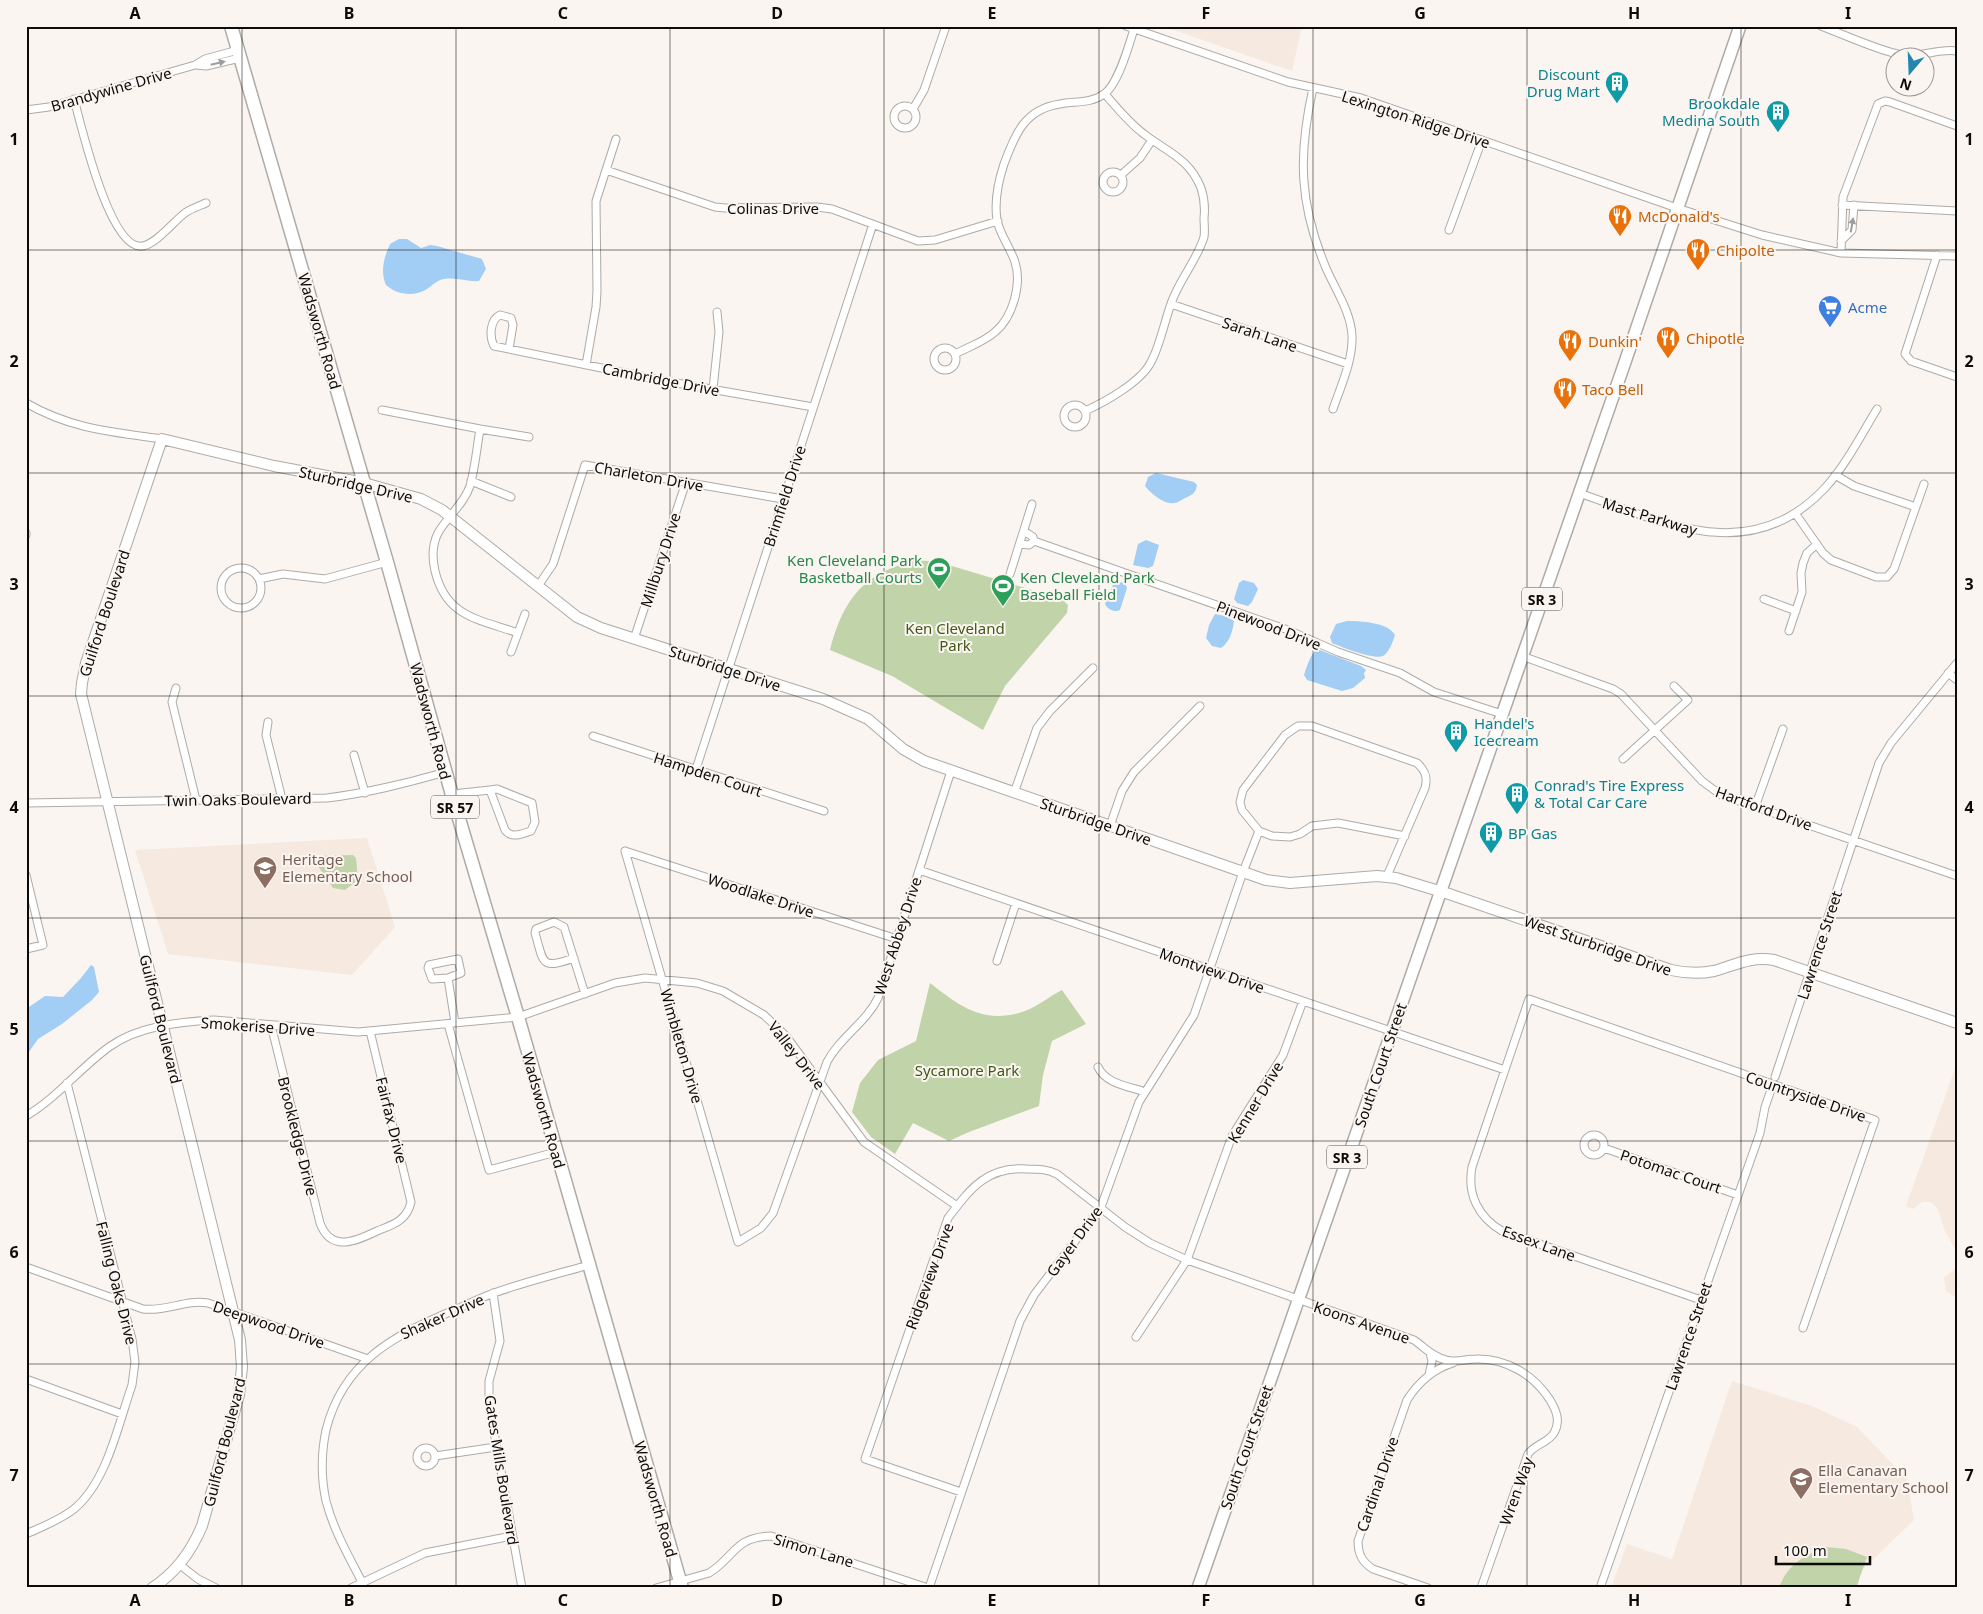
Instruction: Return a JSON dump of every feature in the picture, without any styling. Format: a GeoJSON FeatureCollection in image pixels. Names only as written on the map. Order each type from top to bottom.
{"type":"FeatureCollection","features":[{"type":"Feature","properties":{"kind":"highway","name":"Wadsworth Road"},"geometry":{"type":"LineString","coordinates":[[231,26],[681,1585]]}},
{"type":"Feature","properties":{"kind":"main road","name":"SR 3"},"geometry":{"type":"LineString","coordinates":[[1522,656],[1740,26]]}},
{"type":"Feature","properties":{"kind":"main road","name":"South Court Street"},"geometry":{"type":"LineString","coordinates":[[1198,1588],[1522,656]]}},
{"type":"Feature","properties":{"kind":"street"},"geometry":{"type":"LineString","coordinates":[[912,109],[924,90],[946,26]]}},
{"type":"Feature","properties":{"kind":"street","name":"Lexington Ridge Drive"},"geometry":{"type":"LineString","coordinates":[[1126,26],[1288,82],[1361,98],[1676,208],[1762,236],[1841,253],[1957,256]]}},
{"type":"Feature","properties":{"kind":"street"},"geometry":{"type":"LineString","coordinates":[[1821,26],[1903,55],[1957,51]]}},
{"type":"Feature","properties":{"kind":"street"},"geometry":{"type":"LineString","coordinates":[[955,354],[996,332],[1005,320],[1016,292],[1016,264],[998,222],[996,202],[999,179],[1011,144],[1020,126],[1035,113],[1042,110],[1060,104],[1080,103],[1105,94],[1119,71],[1134,29]]}},
{"type":"Feature","properties":{"kind":"street","name":"Brandywine Drive"},"geometry":{"type":"LineString","coordinates":[[26,110],[49,107],[195,65],[206,66],[239,54]]}},
{"type":"Feature","properties":{"kind":"street"},"geometry":{"type":"LineString","coordinates":[[1313,88],[1305,126],[1303,189],[1313,232],[1351,326],[1352,344],[1348,364],[1333,409]]}},
{"type":"Feature","properties":{"kind":"street"},"geometry":{"type":"LineString","coordinates":[[1085,411],[1097,406],[1143,373],[1152,362],[1178,287],[1194,261],[1204,236],[1205,209],[1201,188],[1190,169],[1172,152],[1152,140],[1126,119],[1105,94]]}},
{"type":"Feature","properties":{"kind":"street"},"geometry":{"type":"LineString","coordinates":[[74,99],[104,200],[126,240],[133,245],[141,247],[152,243],[186,212],[206,203]]}},
{"type":"Feature","properties":{"kind":"street"},"geometry":{"type":"LineString","coordinates":[[1841,253],[1842,205],[1878,104],[1885,101],[1890,102],[1957,126]]}},
{"type":"Feature","properties":{"kind":"street"},"geometry":{"type":"LineString","coordinates":[[586,365],[597,291],[596,201],[616,139]]}},
{"type":"Feature","properties":{"kind":"street"},"geometry":{"type":"LineString","coordinates":[[1121,175],[1140,158],[1152,140]]}},
{"type":"Feature","properties":{"kind":"street"},"geometry":{"type":"LineString","coordinates":[[1449,230],[1482,140]]}},
{"type":"Feature","properties":{"kind":"street","name":"Colinas Drive"},"geometry":{"type":"LineString","coordinates":[[606,170],[715,207],[823,207],[910,239],[926,241],[970,231],[998,222]]}},
{"type":"Feature","properties":{"kind":"street"},"geometry":{"type":"LineString","coordinates":[[1842,205],[1957,211]]}},
{"type":"Feature","properties":{"kind":"street"},"geometry":{"type":"LineString","coordinates":[[1841,241],[1852,230],[1854,205]]}},
{"type":"Feature","properties":{"kind":"street","name":"Brimfield Drive"},"geometry":{"type":"LineString","coordinates":[[696,770],[873,224]]}},
{"type":"Feature","properties":{"kind":"street"},"geometry":{"type":"LineString","coordinates":[[1936,255],[1905,352],[1911,361],[1957,377]]}},
{"type":"Feature","properties":{"kind":"street","name":"Sarah Lane"},"geometry":{"type":"LineString","coordinates":[[1171,304],[1348,364]]}},
{"type":"Feature","properties":{"kind":"street"},"geometry":{"type":"LineString","coordinates":[[713,389],[720,332],[717,312]]}},
{"type":"Feature","properties":{"kind":"street","name":"Cambridge Drive"},"geometry":{"type":"LineString","coordinates":[[509,349],[513,330],[512,320],[500,315],[494,320],[490,339],[494,346],[586,365],[813,407]]}},
{"type":"Feature","properties":{"kind":"street","name":"Sturbridge Drive"},"geometry":{"type":"LineString","coordinates":[[26,403],[54,418],[90,429],[162,439],[267,465],[364,483],[421,498],[450,516],[576,617],[600,628],[823,699],[868,719],[913,756],[951,771],[1266,880],[1290,883],[1387,876],[1407,880],[1440,891]]}},
{"type":"Feature","properties":{"kind":"street","name":"Mast Parkway"},"geometry":{"type":"LineString","coordinates":[[1578,493],[1677,526],[1710,533],[1737,533],[1756,529],[1795,513],[1815,498],[1835,475],[1877,409]]}},
{"type":"Feature","properties":{"kind":"street"},"geometry":{"type":"LineString","coordinates":[[382,410],[529,437]]}},
{"type":"Feature","properties":{"kind":"street"},"geometry":{"type":"LineString","coordinates":[[480,429],[471,481],[462,501],[438,534],[433,548],[432,560],[438,584],[444,597],[455,608],[465,614],[518,633]]}},
{"type":"Feature","properties":{"kind":"street","name":"Guilford Boulevard"},"geometry":{"type":"LineString","coordinates":[[152,1588],[180,1565],[190,1552],[202,1526],[239,1395],[242,1374],[242,1353],[233,1311],[82,704],[82,683],[86,663],[162,439]]}},
{"type":"Feature","properties":{"kind":"street","name":"Charleton Drive"},"geometry":{"type":"LineString","coordinates":[[538,586],[553,564],[585,464],[783,499]]}},
{"type":"Feature","properties":{"kind":"street"},"geometry":{"type":"LineString","coordinates":[[1835,475],[1854,486],[1916,508]]}},
{"type":"Feature","properties":{"kind":"street"},"geometry":{"type":"LineString","coordinates":[[471,481],[511,497]]}},
{"type":"Feature","properties":{"kind":"street","name":"Millbury Drive"},"geometry":{"type":"LineString","coordinates":[[634,639],[686,482]]}},
{"type":"Feature","properties":{"kind":"street"},"geometry":{"type":"LineString","coordinates":[[1795,513],[1826,557],[1876,577],[1887,576],[1894,569],[1924,484]]}},
{"type":"Feature","properties":{"kind":"street"},"geometry":{"type":"LineString","coordinates":[[1010,574],[1032,504]]}},
{"type":"Feature","properties":{"kind":"street","name":"Pinewood Drive"},"geometry":{"type":"LineString","coordinates":[[1024,531],[1033,536],[1034,541],[1288,630],[1338,652],[1400,673],[1434,692],[1502,714]]}},
{"type":"Feature","properties":{"kind":"street"},"geometry":{"type":"LineString","coordinates":[[1020,544],[1029,545],[1034,541]]}},
{"type":"Feature","properties":{"kind":"street"},"geometry":{"type":"LineString","coordinates":[[1789,631],[1802,592],[1801,573],[1803,562],[1808,552],[1817,544]]}},
{"type":"Feature","properties":{"kind":"street"},"geometry":{"type":"LineString","coordinates":[[259,579],[283,574],[326,579],[387,562]]}},
{"type":"Feature","properties":{"kind":"street"},"geometry":{"type":"LineString","coordinates":[[244,568],[255,574],[259,579],[260,592],[254,603],[241,608],[229,604],[225,599],[221,586],[226,575],[231,571],[244,568]]}},
{"type":"Feature","properties":{"kind":"street"},"geometry":{"type":"LineString","coordinates":[[1764,599],[1796,611]]}},
{"type":"Feature","properties":{"kind":"street"},"geometry":{"type":"LineString","coordinates":[[511,652],[525,614]]}},
{"type":"Feature","properties":{"kind":"street","name":"Hartford Drive"},"geometry":{"type":"LineString","coordinates":[[1522,656],[1613,689],[1628,699],[1712,790],[1957,876]]}},
{"type":"Feature","properties":{"kind":"street","name":"Lawrence Street"},"geometry":{"type":"LineString","coordinates":[[1600,1588],[1760,1133],[1765,1107],[1879,762],[1884,752],[1957,663]]}},
{"type":"Feature","properties":{"kind":"street"},"geometry":{"type":"LineString","coordinates":[[1014,793],[1037,728],[1050,711],[1093,668]]}},
{"type":"Feature","properties":{"kind":"street"},"geometry":{"type":"LineString","coordinates":[[1948,673],[1957,680]]}},
{"type":"Feature","properties":{"kind":"street"},"geometry":{"type":"LineString","coordinates":[[1623,759],[1688,700],[1674,686]]}},
{"type":"Feature","properties":{"kind":"street"},"geometry":{"type":"LineString","coordinates":[[176,688],[172,702],[196,800]]}},
{"type":"Feature","properties":{"kind":"street"},"geometry":{"type":"LineString","coordinates":[[1110,826],[1122,791],[1134,772],[1200,706]]}},
{"type":"Feature","properties":{"kind":"street"},"geometry":{"type":"LineString","coordinates":[[268,722],[266,735],[282,799]]}},
{"type":"Feature","properties":{"kind":"street"},"geometry":{"type":"LineString","coordinates":[[1387,876],[1405,836],[1426,788],[1426,777],[1421,766],[1417,763],[1312,726],[1298,726],[1285,735],[1243,790],[1240,802],[1242,810],[1259,831],[1272,836],[1290,836],[1300,834],[1312,826],[1338,823],[1405,836]]}},
{"type":"Feature","properties":{"kind":"street"},"geometry":{"type":"LineString","coordinates":[[1756,807],[1783,728]]}},
{"type":"Feature","properties":{"kind":"street","name":"Hampden Court"},"geometry":{"type":"LineString","coordinates":[[593,736],[824,811]]}},
{"type":"Feature","properties":{"kind":"street"},"geometry":{"type":"LineString","coordinates":[[354,755],[365,793]]}},
{"type":"Feature","properties":{"kind":"street","name":"West Abbey Drive"},"geometry":{"type":"LineString","coordinates":[[738,1242],[761,1228],[773,1214],[831,1054],[874,1007],[951,771]]}},
{"type":"Feature","properties":{"kind":"street","name":"Twin Oaks Boulevard"},"geometry":{"type":"LineString","coordinates":[[26,803],[327,798],[393,787],[446,772]]}},
{"type":"Feature","properties":{"kind":"street"},"geometry":{"type":"LineString","coordinates":[[452,795],[462,793],[490,790],[498,790],[532,802],[535,822],[530,831],[515,836],[508,834],[504,830],[490,790]]}},
{"type":"Feature","properties":{"kind":"street","name":"Gayer Drive"},"geometry":{"type":"LineString","coordinates":[[929,1588],[1020,1321],[1039,1288],[1100,1207],[1138,1102],[1190,1023],[1259,831]]}},
{"type":"Feature","properties":{"kind":"street","name":"Woodlake Drive"},"geometry":{"type":"LineString","coordinates":[[626,851],[897,939]]}},
{"type":"Feature","properties":{"kind":"street","name":"Wimbleton Drive"},"geometry":{"type":"LineString","coordinates":[[626,851],[738,1242]]}},
{"type":"Feature","properties":{"kind":"street","name":"Montview Drive"},"geometry":{"type":"LineString","coordinates":[[919,870],[1505,1070]]}},
{"type":"Feature","properties":{"kind":"street"},"geometry":{"type":"LineString","coordinates":[[26,875],[44,945],[26,949]]}},
{"type":"Feature","properties":{"kind":"street","name":"West Sturbridge Drive"},"geometry":{"type":"LineString","coordinates":[[1440,891],[1671,970],[1704,972],[1746,960],[1766,958],[1957,1024]]}},
{"type":"Feature","properties":{"kind":"street"},"geometry":{"type":"LineString","coordinates":[[997,961],[1016,903]]}},
{"type":"Feature","properties":{"kind":"street"},"geometry":{"type":"LineString","coordinates":[[574,958],[556,964],[548,964],[543,961],[536,929],[554,922],[562,924],[564,927],[574,958],[585,994]]}},
{"type":"Feature","properties":{"kind":"street"},"geometry":{"type":"LineString","coordinates":[[458,959],[461,973],[448,978],[432,979],[429,966],[458,959]]}},
{"type":"Feature","properties":{"kind":"street"},"geometry":{"type":"LineString","coordinates":[[448,978],[452,1024],[488,1170],[556,1152]]}},
{"type":"Feature","properties":{"kind":"street","name":"Valley Drive"},"geometry":{"type":"LineString","coordinates":[[518,1017],[614,983],[645,978],[685,980],[712,986],[754,1008],[776,1025],[864,1142],[957,1206]]}},
{"type":"Feature","properties":{"kind":"street","name":"Countryside Drive"},"geometry":{"type":"LineString","coordinates":[[1529,999],[1774,1082],[1875,1120],[1803,1328]]}},
{"type":"Feature","properties":{"kind":"street","name":"Essex Lane"},"geometry":{"type":"LineString","coordinates":[[1529,999],[1470,1176],[1472,1195],[1476,1204],[1486,1220],[1509,1234],[1701,1300]]}},
{"type":"Feature","properties":{"kind":"street","name":"Kenner Drive"},"geometry":{"type":"LineString","coordinates":[[1136,1337],[1187,1260],[1232,1136],[1283,1055],[1303,1001]]}},
{"type":"Feature","properties":{"kind":"street","name":"Smokerise Drive"},"geometry":{"type":"LineString","coordinates":[[26,1116],[117,1042],[162,1026],[214,1020],[343,1032],[518,1017]]}},
{"type":"Feature","properties":{"kind":"street","name":"Brookledge Drive"},"geometry":{"type":"LineString","coordinates":[[271,1025],[320,1223],[325,1233],[336,1241],[343,1243],[355,1241],[404,1218],[410,1208]]}},
{"type":"Feature","properties":{"kind":"street","name":"Fairfax Drive"},"geometry":{"type":"LineString","coordinates":[[370,1031],[411,1196],[410,1208]]}},
{"type":"Feature","properties":{"kind":"street"},"geometry":{"type":"LineString","coordinates":[[1098,1068],[1102,1076],[1145,1092]]}},
{"type":"Feature","properties":{"kind":"street","name":"Falling Oaks Drive"},"geometry":{"type":"LineString","coordinates":[[26,1534],[72,1510],[91,1492],[102,1471],[132,1386],[135,1362],[132,1339],[123,1302],[67,1083]]}},
{"type":"Feature","properties":{"kind":"street","name":"Potomac Court"},"geometry":{"type":"LineString","coordinates":[[1604,1148],[1738,1194]]}},
{"type":"Feature","properties":{"kind":"street","name":"Ridgeview Drive"},"geometry":{"type":"LineString","coordinates":[[961,1492],[865,1459],[946,1224],[957,1206],[983,1179],[1000,1171],[1018,1168],[1051,1171],[1137,1236],[1187,1260],[1298,1300]]}},
{"type":"Feature","properties":{"kind":"street","name":"Shaker Drive"},"geometry":{"type":"LineString","coordinates":[[363,1585],[331,1516],[326,1501],[322,1470],[324,1438],[332,1413],[346,1385],[380,1348],[406,1331],[493,1293],[588,1265]]}},
{"type":"Feature","properties":{"kind":"street","name":"Deepwood Drive"},"geometry":{"type":"LineString","coordinates":[[26,1267],[123,1302],[152,1310],[201,1301],[368,1359]]}},
{"type":"Feature","properties":{"kind":"street","name":"Gates Mills Boulevard"},"geometry":{"type":"LineString","coordinates":[[493,1293],[500,1341],[488,1394],[522,1588]]}},
{"type":"Feature","properties":{"kind":"street","name":"Koons Avenue"},"geometry":{"type":"LineString","coordinates":[[1298,1300],[1414,1340],[1430,1353],[1446,1360],[1457,1362],[1483,1359],[1507,1364],[1534,1381],[1553,1406]]}},
{"type":"Feature","properties":{"kind":"street"},"geometry":{"type":"LineString","coordinates":[[1429,1375],[1432,1369],[1430,1353]]}},
{"type":"Feature","properties":{"kind":"street","name":"Cardinal Drive"},"geometry":{"type":"LineString","coordinates":[[1428,1588],[1368,1566],[1360,1554],[1358,1541],[1403,1409],[1413,1391],[1429,1375],[1440,1368],[1457,1362]]}},
{"type":"Feature","properties":{"kind":"street"},"geometry":{"type":"LineString","coordinates":[[26,1379],[122,1414]]}},
{"type":"Feature","properties":{"kind":"street","name":"Wren Way"},"geometry":{"type":"LineString","coordinates":[[1482,1588],[1528,1454],[1537,1445],[1550,1438],[1556,1428],[1557,1415],[1553,1406]]}},
{"type":"Feature","properties":{"kind":"street"},"geometry":{"type":"LineString","coordinates":[[435,1456],[496,1447]]}},
{"type":"Feature","properties":{"kind":"street"},"geometry":{"type":"LineString","coordinates":[[351,1588],[363,1585],[425,1553],[512,1536]]}},
{"type":"Feature","properties":{"kind":"street","name":"Simon Lane"},"geometry":{"type":"LineString","coordinates":[[656,1588],[681,1585],[703,1576],[716,1569],[744,1542],[762,1536],[771,1536],[929,1588]]}},
{"type":"Feature","properties":{"kind":"street"},"geometry":{"type":"LineString","coordinates":[[180,1565],[198,1579],[216,1588]]}},
{"type":"Feature","properties":{"kind":"shaded area"},"geometry":{"type":"Polygon","coordinates":[[[1162,26],[1302,26],[1292,71],[1162,26]]]}},
{"type":"Feature","properties":{"kind":"shaded area","name":"Heritage Elementary School"},"geometry":{"type":"Polygon","coordinates":[[[367,838],[395,927],[352,975],[168,954],[135,850],[367,838]]]}},
{"type":"Feature","properties":{"kind":"shaded area"},"geometry":{"type":"Polygon","coordinates":[[[1957,1063],[1957,1253],[1944,1229],[1938,1209],[1931,1202],[1922,1202],[1913,1209],[1906,1206],[1957,1063]]]}},
{"type":"Feature","properties":{"kind":"shaded area"},"geometry":{"type":"Polygon","coordinates":[[[1957,1267],[1957,1298],[1946,1291],[1944,1278],[1957,1267]]]}},
{"type":"Feature","properties":{"kind":"shaded area","name":"Ella Canavan Elementary School"},"geometry":{"type":"Polygon","coordinates":[[[1732,1381],[1812,1406],[1857,1427],[1907,1479],[1914,1520],[1860,1572],[1858,1588],[1611,1588],[1627,1544],[1672,1559],[1732,1381]]]}},
{"type":"Feature","properties":{"kind":"green space","name":"Ken Cleveland Park"},"geometry":{"type":"Polygon","coordinates":[[[928,561],[952,566],[1062,599],[1068,605],[1067,613],[1005,686],[983,730],[892,676],[830,650],[844,611],[859,590],[880,573],[894,567],[911,562],[928,561]]]}},
{"type":"Feature","properties":{"kind":"green space"},"geometry":{"type":"Polygon","coordinates":[[[353,855],[356,858],[358,880],[345,890],[333,888],[318,866],[317,856],[353,855]]]}},
{"type":"Feature","properties":{"kind":"green space","name":"Sycamore Park"},"geometry":{"type":"Polygon","coordinates":[[[930,983],[963,1006],[985,1015],[997,1016],[1025,1011],[1062,990],[1086,1024],[1052,1041],[1043,1075],[1039,1106],[949,1141],[913,1123],[895,1154],[871,1137],[852,1112],[860,1083],[878,1060],[916,1041],[930,983]]]}},
{"type":"Feature","properties":{"kind":"green space"},"geometry":{"type":"Polygon","coordinates":[[[1826,1547],[1846,1549],[1867,1557],[1856,1588],[1779,1588],[1782,1580],[1797,1562],[1826,1547]]]}},
{"type":"Feature","properties":{"kind":"water"},"geometry":{"type":"Polygon","coordinates":[[[399,239],[407,239],[421,248],[430,245],[437,246],[482,259],[486,269],[479,281],[444,279],[422,292],[400,293],[386,285],[383,275],[385,259],[390,244],[399,239]]]}},
{"type":"Feature","properties":{"kind":"water"},"geometry":{"type":"Polygon","coordinates":[[[1156,473],[1194,482],[1197,485],[1196,490],[1192,495],[1178,502],[1166,502],[1154,495],[1145,486],[1148,477],[1156,473]]]}},
{"type":"Feature","properties":{"kind":"water"},"geometry":{"type":"Polygon","coordinates":[[[1146,540],[1159,545],[1153,566],[1148,568],[1133,565],[1138,544],[1146,540]]]}},
{"type":"Feature","properties":{"kind":"water"},"geometry":{"type":"Polygon","coordinates":[[[1243,580],[1254,583],[1258,589],[1248,606],[1237,603],[1234,599],[1239,583],[1243,580]]]}},
{"type":"Feature","properties":{"kind":"water"},"geometry":{"type":"Polygon","coordinates":[[[1118,582],[1125,583],[1127,588],[1120,610],[1114,611],[1105,604],[1113,585],[1118,582]]]}},
{"type":"Feature","properties":{"kind":"water"},"geometry":{"type":"Polygon","coordinates":[[[1215,614],[1225,616],[1234,621],[1230,636],[1221,648],[1212,646],[1206,638],[1209,625],[1215,614]]]}},
{"type":"Feature","properties":{"kind":"water"},"geometry":{"type":"Polygon","coordinates":[[[1347,621],[1373,623],[1386,627],[1395,635],[1387,652],[1379,657],[1332,643],[1330,637],[1336,624],[1347,621]]]}},
{"type":"Feature","properties":{"kind":"water"},"geometry":{"type":"Polygon","coordinates":[[[1317,649],[1361,666],[1366,670],[1364,673],[1365,678],[1353,688],[1342,691],[1307,680],[1304,675],[1311,657],[1317,649]]]}},
{"type":"Feature","properties":{"kind":"water"},"geometry":{"type":"Polygon","coordinates":[[[91,965],[94,967],[99,992],[62,1024],[38,1039],[26,1056],[26,1009],[45,996],[63,997],[91,965]]]}},
{"type":"Feature","properties":{"kind":"place","name":"Discount Drug Mart"},"geometry":{"type":"Point","coordinates":[1617,104]}},
{"type":"Feature","properties":{"kind":"place","name":"Brookdale Medina South"},"geometry":{"type":"Point","coordinates":[1778,133]}},
{"type":"Feature","properties":{"kind":"place","name":"McDonald's"},"geometry":{"type":"Point","coordinates":[1620,237]}},
{"type":"Feature","properties":{"kind":"place","name":"Chipolte"},"geometry":{"type":"Point","coordinates":[1698,271]}},
{"type":"Feature","properties":{"kind":"place","name":"Acme"},"geometry":{"type":"Point","coordinates":[1830,328]}},
{"type":"Feature","properties":{"kind":"place","name":"Chipotle"},"geometry":{"type":"Point","coordinates":[1668,359]}},
{"type":"Feature","properties":{"kind":"place","name":"Dunkin'"},"geometry":{"type":"Point","coordinates":[1570,362]}},
{"type":"Feature","properties":{"kind":"place","name":"Taco Bell"},"geometry":{"type":"Point","coordinates":[1565,410]}},
{"type":"Feature","properties":{"kind":"place","name":"Ken Cleveland Park Basketball Courts"},"geometry":{"type":"Point","coordinates":[939,590]}},
{"type":"Feature","properties":{"kind":"place","name":"Ken Cleveland Park Baseball Field"},"geometry":{"type":"Point","coordinates":[1003,607]}},
{"type":"Feature","properties":{"kind":"place","name":"Handel's Icecream"},"geometry":{"type":"Point","coordinates":[1456,753]}},
{"type":"Feature","properties":{"kind":"place","name":"Conrad's Tire Express & Total Car Care"},"geometry":{"type":"Point","coordinates":[1517,815]}},
{"type":"Feature","properties":{"kind":"place","name":"BP Gas"},"geometry":{"type":"Point","coordinates":[1491,854]}},
{"type":"Feature","properties":{"kind":"place","name":"Heritage Elementary School"},"geometry":{"type":"Point","coordinates":[265,889]}},
{"type":"Feature","properties":{"kind":"place","name":"Ella Canavan Elementary School"},"geometry":{"type":"Point","coordinates":[1801,1500]}}]}
